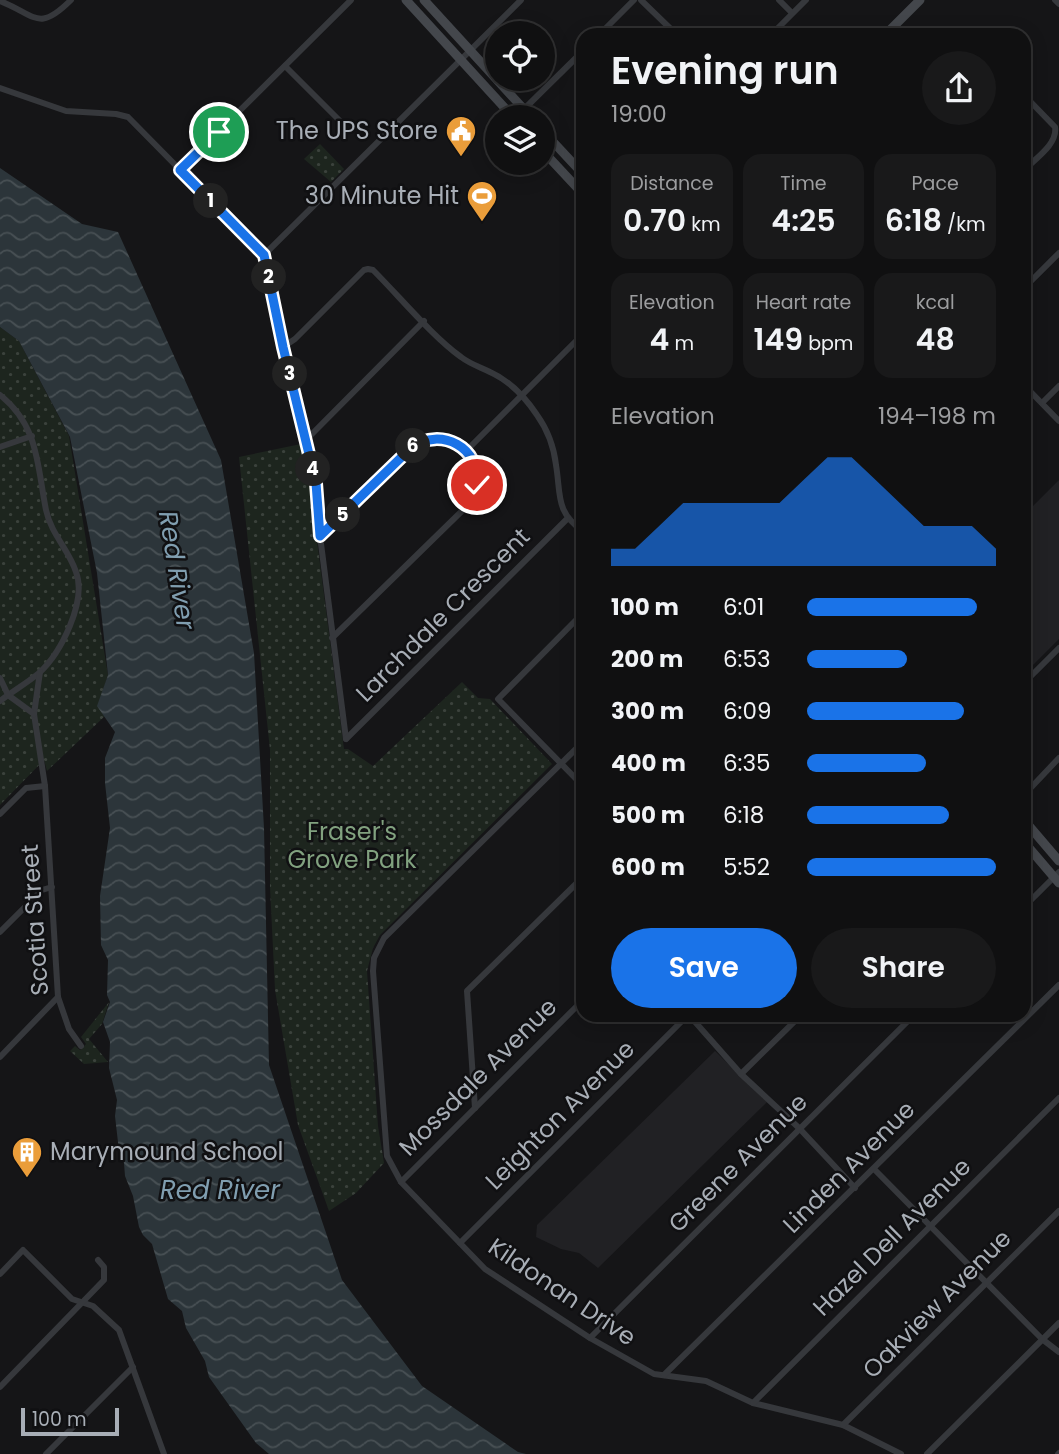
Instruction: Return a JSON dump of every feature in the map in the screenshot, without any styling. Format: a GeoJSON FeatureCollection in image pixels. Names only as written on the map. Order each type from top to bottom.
{"type":"FeatureCollection","features":[{"type":"Feature","properties":{"kind":"main road"},"geometry":{"type":"LineString","coordinates":[[406,0],[503,105]]}},
{"type":"Feature","properties":{"kind":"main road"},"geometry":{"type":"LineString","coordinates":[[424,0],[520,105]]}},
{"type":"Feature","properties":{"kind":"main road"},"geometry":{"type":"LineString","coordinates":[[892,28],[920,0]]}},
{"type":"Feature","properties":{"kind":"main road"},"geometry":{"type":"LineString","coordinates":[[555,144],[576,166]]}},
{"type":"Feature","properties":{"kind":"main road"},"geometry":{"type":"LineString","coordinates":[[555,164],[576,186]]}},
{"type":"Feature","properties":{"kind":"main road"},"geometry":{"type":"LineString","coordinates":[[1031,828],[1059,861]]}},
{"type":"Feature","properties":{"kind":"main road"},"geometry":{"type":"LineString","coordinates":[[1031,849],[1057,877]]}},
{"type":"Feature","properties":{"kind":"street"},"geometry":{"type":"LineString","coordinates":[[0,1],[43,19],[55,15],[71,0]]}},
{"type":"Feature","properties":{"kind":"street"},"geometry":{"type":"LineString","coordinates":[[180,170],[351,0]]}},
{"type":"Feature","properties":{"kind":"street"},"geometry":{"type":"LineString","coordinates":[[264,255],[521,0]]}},
{"type":"Feature","properties":{"kind":"street"},"geometry":{"type":"LineString","coordinates":[[606,28],[634,0]]}},
{"type":"Feature","properties":{"kind":"street"},"geometry":{"type":"LineString","coordinates":[[641,0],[670,28]]}},
{"type":"Feature","properties":{"kind":"street"},"geometry":{"type":"LineString","coordinates":[[779,0],[792,13]]}},
{"type":"Feature","properties":{"kind":"street"},"geometry":{"type":"LineString","coordinates":[[778,28],[806,0]]}},
{"type":"Feature","properties":{"kind":"street"},"geometry":{"type":"LineString","coordinates":[[1055,0],[1059,4]]}},
{"type":"Feature","properties":{"kind":"street"},"geometry":{"type":"LineString","coordinates":[[534,105],[576,59]]}},
{"type":"Feature","properties":{"kind":"street"},"geometry":{"type":"LineString","coordinates":[[285,66],[339,120]]}},
{"type":"Feature","properties":{"kind":"street"},"geometry":{"type":"LineString","coordinates":[[0,88],[66,111],[124,116],[264,255],[316,483],[332,638]]}},
{"type":"Feature","properties":{"kind":"street"},"geometry":{"type":"LineString","coordinates":[[1031,102],[1055,127],[1056,132],[1052,142],[1031,163]]}},
{"type":"Feature","properties":{"kind":"street"},"geometry":{"type":"LineString","coordinates":[[1031,281],[1059,253]]}},
{"type":"Feature","properties":{"kind":"street"},"geometry":{"type":"LineString","coordinates":[[283,347],[295,339],[364,270],[373,271],[462,358],[503,378],[521,394],[543,424],[556,466],[557,494],[568,519],[576,525]]}},
{"type":"Feature","properties":{"kind":"street"},"geometry":{"type":"LineString","coordinates":[[306,440],[424,321]]}},
{"type":"Feature","properties":{"kind":"street"},"geometry":{"type":"LineString","coordinates":[[467,451],[576,341]]}},
{"type":"Feature","properties":{"kind":"street"},"geometry":{"type":"LineString","coordinates":[[1042,403],[1059,386]]}},
{"type":"Feature","properties":{"kind":"street"},"geometry":{"type":"LineString","coordinates":[[1031,392],[1059,421]]}},
{"type":"Feature","properties":{"kind":"street"},"geometry":{"type":"LineString","coordinates":[[0,395],[13,405],[32,436],[48,521],[73,565],[79,587],[75,616],[56,650],[40,671],[0,701]]}},
{"type":"Feature","properties":{"kind":"street"},"geometry":{"type":"LineString","coordinates":[[0,447],[32,436]]}},
{"type":"Feature","properties":{"kind":"street"},"geometry":{"type":"LineString","coordinates":[[320,536],[418,443],[428,439],[454,442],[467,451],[474,464],[478,476],[471,501],[332,638]]}},
{"type":"Feature","properties":{"kind":"street","name":"Larchdale Crescent"},"geometry":{"type":"LineString","coordinates":[[332,638],[346,739],[568,519]]}},
{"type":"Feature","properties":{"kind":"street"},"geometry":{"type":"LineString","coordinates":[[576,620],[498,699],[576,779]]}},
{"type":"Feature","properties":{"kind":"street"},"geometry":{"type":"LineString","coordinates":[[1031,675],[1059,648]]}},
{"type":"Feature","properties":{"kind":"street","name":"Scotia Street"},"geometry":{"type":"LineString","coordinates":[[40,671],[34,714],[45,786],[58,998],[69,1030],[81,1046]]}},
{"type":"Feature","properties":{"kind":"street"},"geometry":{"type":"LineString","coordinates":[[0,678],[8,695],[34,714]]}},
{"type":"Feature","properties":{"kind":"street"},"geometry":{"type":"LineString","coordinates":[[560,764],[576,749]]}},
{"type":"Feature","properties":{"kind":"street"},"geometry":{"type":"LineString","coordinates":[[1031,788],[1059,758]]}},
{"type":"Feature","properties":{"kind":"street","name":"Kildonan Drive"},"geometry":{"type":"LineString","coordinates":[[560,764],[384,939],[374,958],[387,1156],[401,1182],[485,1269],[590,1338],[654,1374],[706,1381],[754,1404],[843,1425],[901,1454]]}},
{"type":"Feature","properties":{"kind":"street"},"geometry":{"type":"LineString","coordinates":[[0,814],[26,788],[45,786]]}},
{"type":"Feature","properties":{"kind":"street"},"geometry":{"type":"LineString","coordinates":[[1031,901],[1057,877]]}},
{"type":"Feature","properties":{"kind":"street"},"geometry":{"type":"LineString","coordinates":[[475,1108],[467,991],[576,884]]}},
{"type":"Feature","properties":{"kind":"street"},"geometry":{"type":"LineString","coordinates":[[0,932],[42,890],[52,887]]}},
{"type":"Feature","properties":{"kind":"street","name":"Linden Avenue"},"geometry":{"type":"LineString","coordinates":[[1031,1013],[1059,985]]}},
{"type":"Feature","properties":{"kind":"street"},"geometry":{"type":"LineString","coordinates":[[0,1057],[58,998]]}},
{"type":"Feature","properties":{"kind":"street","name":"Mossdale Avenue"},"geometry":{"type":"LineString","coordinates":[[401,1182],[576,1007]]}},
{"type":"Feature","properties":{"kind":"street","name":"Leighton Avenue"},"geometry":{"type":"LineString","coordinates":[[460,1243],[682,1022]]}},
{"type":"Feature","properties":{"kind":"street"},"geometry":{"type":"LineString","coordinates":[[695,1022],[741,1074],[799,1128],[855,1188]]}},
{"type":"Feature","properties":{"kind":"street"},"geometry":{"type":"LineString","coordinates":[[741,1074],[794,1022]]}},
{"type":"Feature","properties":{"kind":"street","name":"Greene Avenue"},"geometry":{"type":"LineString","coordinates":[[590,1338],[907,1022]]}},
{"type":"Feature","properties":{"kind":"street","name":"Linden Avenue"},"geometry":{"type":"LineString","coordinates":[[664,1376],[1022,1022]]}},
{"type":"Feature","properties":{"kind":"street","name":"Hazel Dell Avenue"},"geometry":{"type":"LineString","coordinates":[[754,1404],[1059,1098]]}},
{"type":"Feature","properties":{"kind":"street"},"geometry":{"type":"LineString","coordinates":[[874,1169],[1042,1339],[1059,1352]]}},
{"type":"Feature","properties":{"kind":"street","name":"Oakview Avenue"},"geometry":{"type":"LineString","coordinates":[[843,1425],[1059,1211]]}},
{"type":"Feature","properties":{"kind":"street"},"geometry":{"type":"LineString","coordinates":[[0,1273],[23,1250],[72,1299],[93,1306],[116,1326],[163,1454]]}},
{"type":"Feature","properties":{"kind":"street"},"geometry":{"type":"LineString","coordinates":[[0,1387],[104,1280],[104,1267],[99,1260]]}},
{"type":"Feature","properties":{"kind":"street"},"geometry":{"type":"LineString","coordinates":[[927,1454],[1059,1323]]}},
{"type":"Feature","properties":{"kind":"street"},"geometry":{"type":"LineString","coordinates":[[47,1454],[133,1367]]}},
{"type":"Feature","properties":{"kind":"shaded area"},"geometry":{"type":"Polygon","coordinates":[[[1059,480],[1059,639],[1031,667],[1031,508],[1059,480]]]}},
{"type":"Feature","properties":{"kind":"shaded area"},"geometry":{"type":"Polygon","coordinates":[[[715,1051],[767,1102],[598,1268],[579,1253],[561,1249],[536,1237],[537,1225],[715,1051]]]}},
{"type":"Feature","properties":{"kind":"green space"},"geometry":{"type":"Polygon","coordinates":[[[320,144],[344,169],[331,182],[304,159],[320,144]]]}},
{"type":"Feature","properties":{"kind":"green space"},"geometry":{"type":"Polygon","coordinates":[[[0,327],[19,341],[69,436],[108,675],[98,706],[105,716],[47,771],[44,760],[0,805],[0,327]]]}},
{"type":"Feature","properties":{"kind":"green space","name":"Fraser's Grove Park"},"geometry":{"type":"Polygon","coordinates":[[[301,444],[310,487],[344,749],[373,766],[462,682],[478,698],[490,699],[552,764],[380,935],[373,948],[367,971],[378,1126],[384,1163],[356,1193],[329,1211],[298,1125],[275,990],[270,887],[270,750],[239,457],[301,444]]]}},
{"type":"Feature","properties":{"kind":"green space"},"geometry":{"type":"Polygon","coordinates":[[[109,1002],[102,1024],[89,1039],[108,1062],[84,1064],[70,1051],[75,1046],[80,1050],[86,1044],[81,1037],[109,1002]]]}},
{"type":"Feature","properties":{"kind":"water","name":"Red River"},"geometry":{"type":"Polygon","coordinates":[[[0,168],[82,224],[118,232],[221,460],[254,653],[264,828],[269,1065],[342,1280],[422,1386],[518,1452],[526,1454],[269,1454],[256,1443],[209,1377],[205,1361],[186,1328],[182,1311],[168,1299],[152,1244],[139,1227],[119,1151],[115,1116],[117,1100],[109,1068],[110,1042],[103,1022],[110,1002],[107,995],[108,960],[101,945],[100,896],[110,828],[105,758],[115,732],[97,706],[108,675],[97,573],[70,437],[19,341],[0,327],[0,168]]]}},
{"type":"Feature","properties":{"kind":"place","name":"The UPS Store"},"geometry":{"type":"Point","coordinates":[461,158]}},
{"type":"Feature","properties":{"kind":"place","name":"30 Minute Hit"},"geometry":{"type":"Point","coordinates":[482,223]}},
{"type":"Feature","properties":{"kind":"place","name":"Marymound School"},"geometry":{"type":"Point","coordinates":[27,1179]}},
{"type":"Feature","properties":{"kind":"route"},"geometry":{"type":"LineString","coordinates":[[219,132],[180,170],[264,255],[316,483],[320,536],[412,447],[428,439],[450,440],[467,451],[477,470],[477,485]]}}]}
